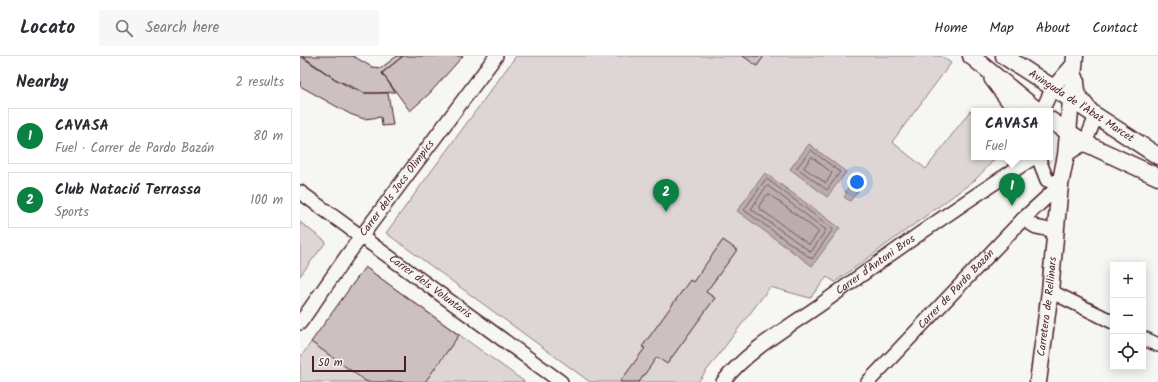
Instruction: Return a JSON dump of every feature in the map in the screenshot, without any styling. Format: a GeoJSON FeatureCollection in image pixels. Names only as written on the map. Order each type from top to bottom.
{"type":"FeatureCollection","features":[{"type":"Feature","properties":{"kind":"street","name":"Carrer dels Jocs Olimpics"},"geometry":{"type":"LineString","coordinates":[[300,323],[496,56]]}},
{"type":"Feature","properties":{"kind":"street","name":"Avinguda de l'Abat Marcet"},"geometry":{"type":"LineString","coordinates":[[1004,56],[1158,156]]}},
{"type":"Feature","properties":{"kind":"street"},"geometry":{"type":"LineString","coordinates":[[974,58],[1014,108]]}},
{"type":"Feature","properties":{"kind":"street"},"geometry":{"type":"LineString","coordinates":[[974,58],[1034,108]]}},
{"type":"Feature","properties":{"kind":"street"},"geometry":{"type":"LineString","coordinates":[[1043,108],[1053,87],[1075,59]]}},
{"type":"Feature","properties":{"kind":"street"},"geometry":{"type":"LineString","coordinates":[[1066,155],[1085,143],[1096,116],[1079,95],[1075,59]]}},
{"type":"Feature","properties":{"kind":"street","name":"Carretera de Rellinars"},"geometry":{"type":"LineString","coordinates":[[1038,382],[1050,291],[1055,231],[1053,182],[1066,155],[1066,132],[1072,101],[1075,59]]}},
{"type":"Feature","properties":{"kind":"street"},"geometry":{"type":"LineString","coordinates":[[1053,122],[1085,143],[1158,177]]}},
{"type":"Feature","properties":{"kind":"street","name":"Carrer d'Antoni Bros"},"geometry":{"type":"LineString","coordinates":[[723,382],[740,363],[894,251],[1030,160]]}},
{"type":"Feature","properties":{"kind":"street"},"geometry":{"type":"LineString","coordinates":[[1040,160],[1053,182]]}},
{"type":"Feature","properties":{"kind":"street","name":"Carrer de Pardo Bazán"},"geometry":{"type":"LineString","coordinates":[[868,382],[1045,197],[1053,182]]}},
{"type":"Feature","properties":{"kind":"street","name":"Carrer dels Voluntaris"},"geometry":{"type":"LineString","coordinates":[[300,192],[561,382]]}},
{"type":"Feature","properties":{"kind":"street"},"geometry":{"type":"LineString","coordinates":[[1023,219],[1036,227],[1055,231]]}},
{"type":"Feature","properties":{"kind":"street"},"geometry":{"type":"LineString","coordinates":[[1050,291],[1110,321]]}},
{"type":"Feature","properties":{"kind":"street"},"geometry":{"type":"LineString","coordinates":[[1146,339],[1158,345]]}},
{"type":"Feature","properties":{"kind":"shaded area"},"geometry":{"type":"Polygon","coordinates":[[[516,56],[941,56],[951,63],[892,142],[926,169],[970,111],[971,160],[994,160],[975,180],[835,282],[827,277],[810,298],[770,287],[698,382],[590,382],[386,233],[516,56]]]}},
{"type":"Feature","properties":{"kind":"shaded area"},"geometry":{"type":"Polygon","coordinates":[[[300,222],[326,242],[300,276],[300,222]]]}},
{"type":"Feature","properties":{"kind":"shaded area"},"geometry":{"type":"Polygon","coordinates":[[[365,267],[525,382],[300,382],[300,358],[365,267]]]}},
{"type":"Feature","properties":{"kind":"water"},"geometry":{"type":"Polygon","coordinates":[[[809,144],[846,172],[827,197],[790,169],[809,144]]]}},
{"type":"Feature","properties":{"kind":"water"},"geometry":{"type":"Polygon","coordinates":[[[765,173],[840,228],[812,266],[737,211],[765,173]]]}},
{"type":"Feature","properties":{"kind":"water"},"geometry":{"type":"Polygon","coordinates":[[[853,181],[861,187],[850,201],[844,197],[847,193],[845,192],[853,181]]]}},
{"type":"Feature","properties":{"kind":"building"},"geometry":{"type":"Polygon","coordinates":[[[300,56],[351,88],[365,93],[388,93],[393,125],[382,126],[381,117],[364,119],[350,114],[300,86],[300,56]]]}},
{"type":"Feature","properties":{"kind":"building"},"geometry":{"type":"Polygon","coordinates":[[[302,56],[353,56],[372,67],[381,68],[397,56],[403,56],[382,73],[395,92],[365,93],[335,79],[302,56]]]}},
{"type":"Feature","properties":{"kind":"building"},"geometry":{"type":"Polygon","coordinates":[[[403,56],[463,56],[429,94],[410,111],[382,73],[403,56]]]}},
{"type":"Feature","properties":{"kind":"building"},"geometry":{"type":"Polygon","coordinates":[[[743,56],[764,56],[757,66],[743,56]]]}},
{"type":"Feature","properties":{"kind":"building"},"geometry":{"type":"Polygon","coordinates":[[[723,240],[737,250],[706,292],[715,298],[667,364],[657,357],[639,382],[620,382],[645,348],[642,347],[690,280],[693,282],[723,240]]]}},
{"type":"Feature","properties":{"kind":"building"},"geometry":{"type":"Polygon","coordinates":[[[365,267],[459,335],[425,382],[367,382],[311,342],[365,267]]]}},
{"type":"Feature","properties":{"kind":"place","name":"CAVASA"},"geometry":{"type":"Point","coordinates":[1012,206]}},
{"type":"Feature","properties":{"kind":"place","name":"Club Natació Terrassa"},"geometry":{"type":"Point","coordinates":[666,212]}}]}
